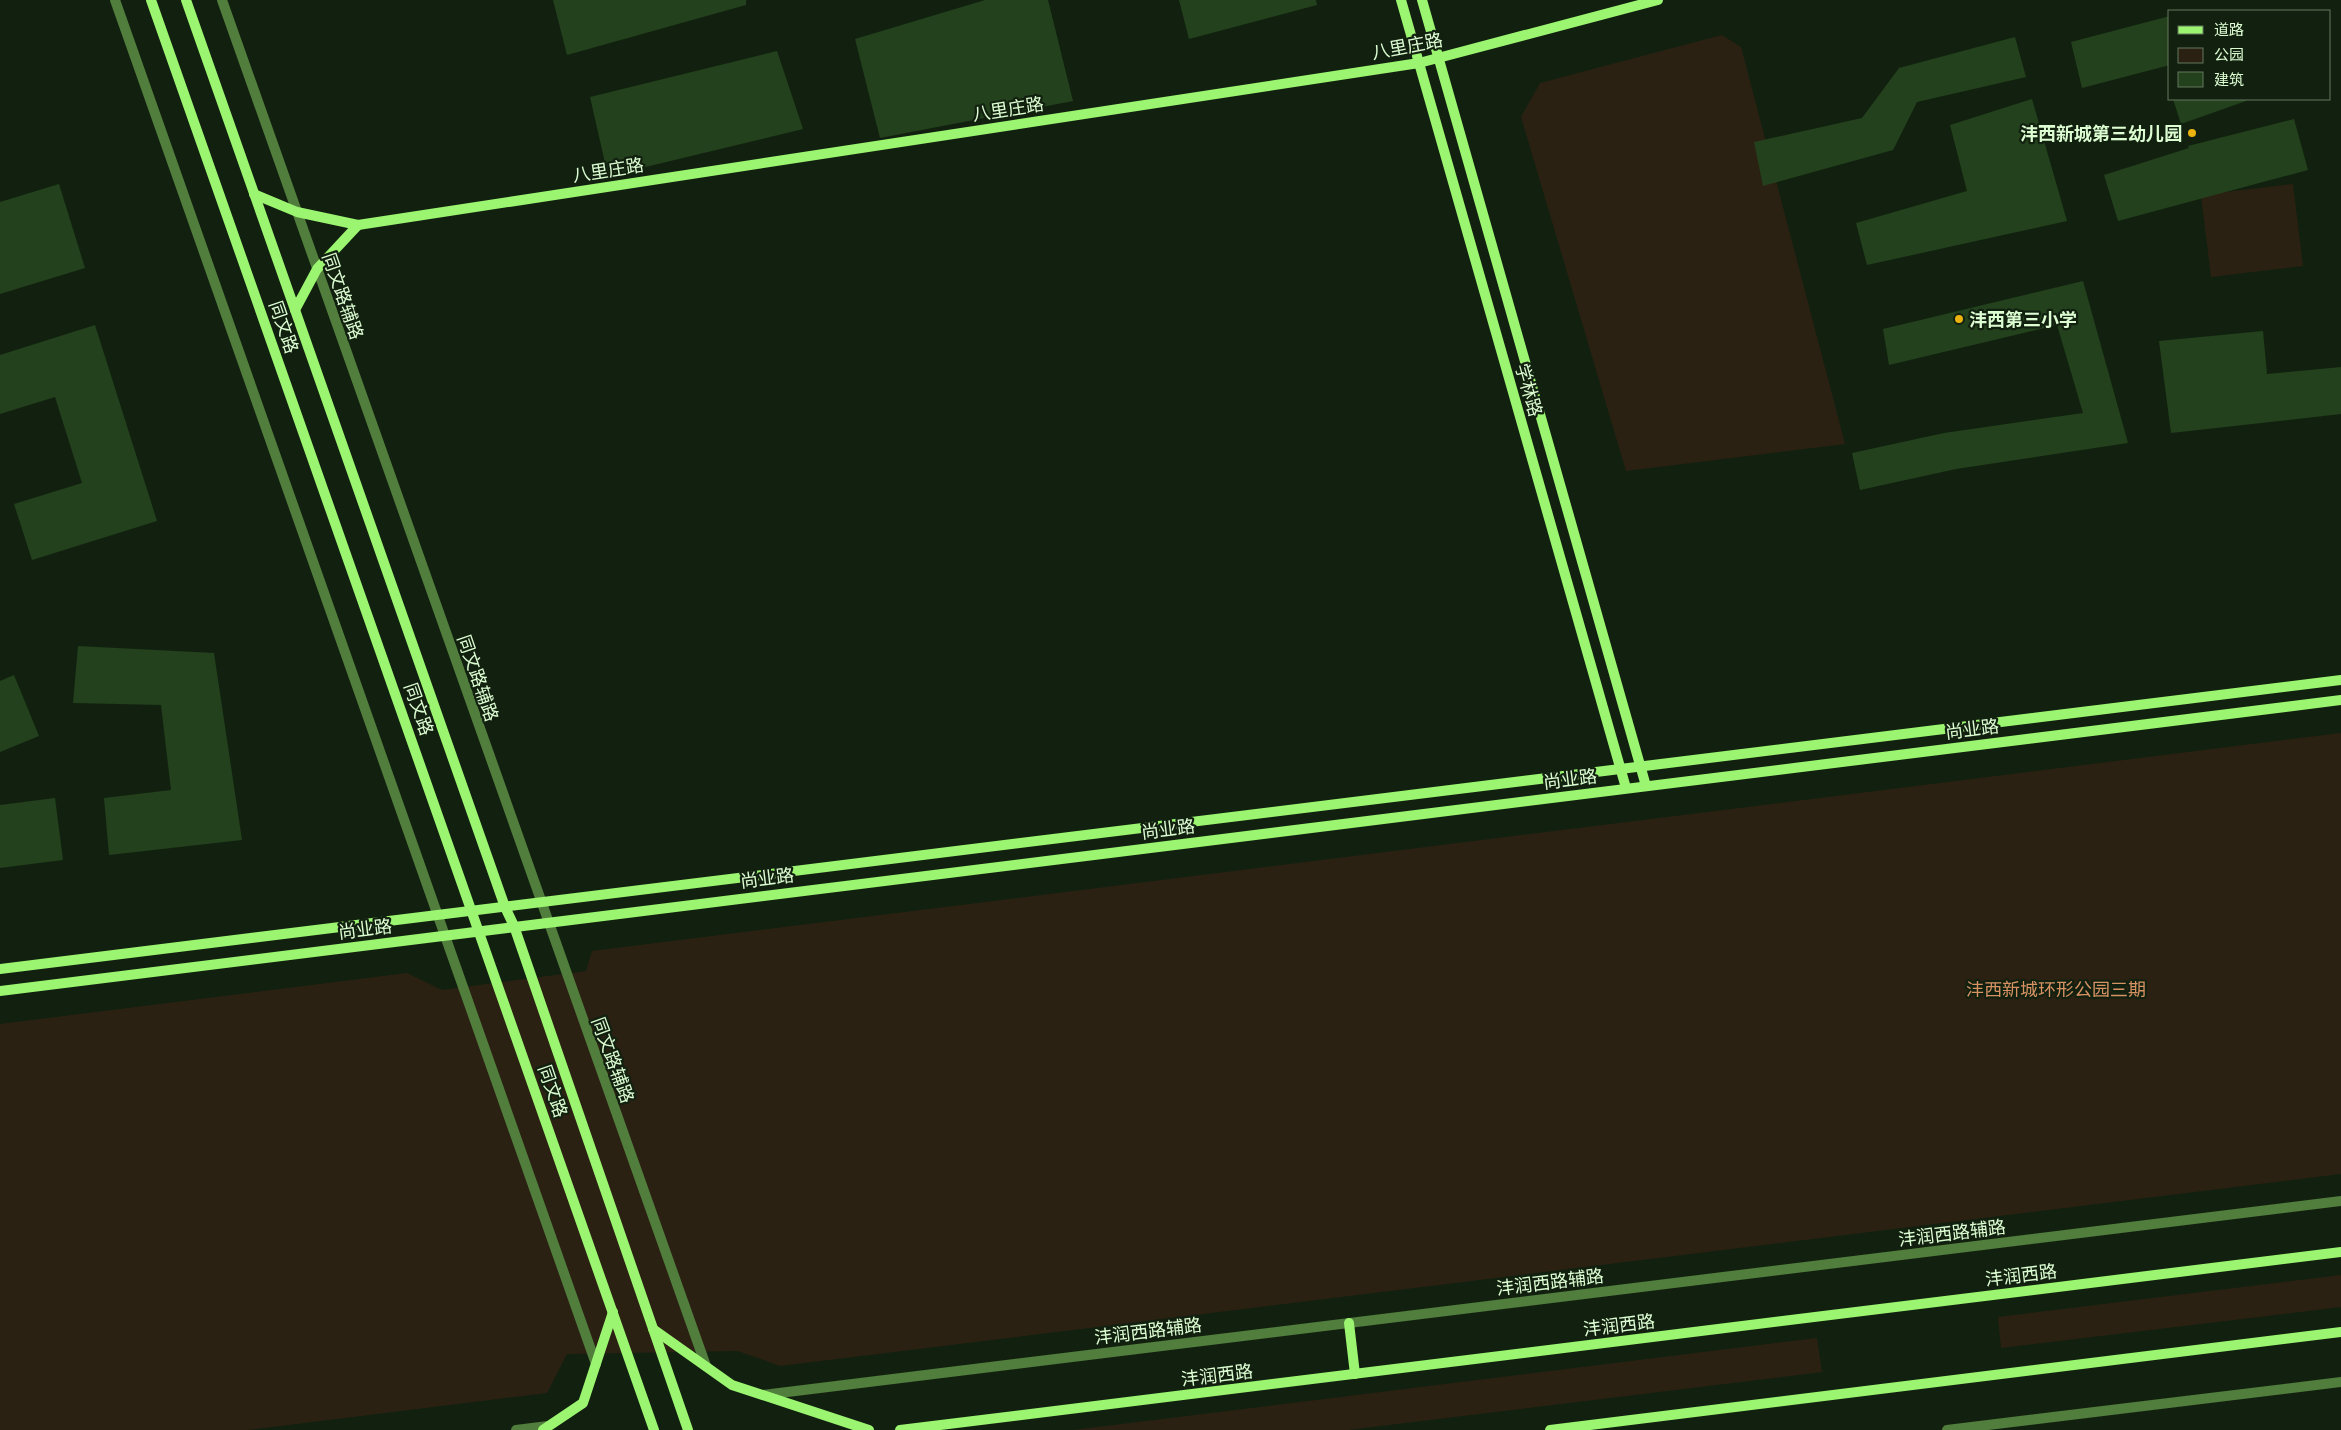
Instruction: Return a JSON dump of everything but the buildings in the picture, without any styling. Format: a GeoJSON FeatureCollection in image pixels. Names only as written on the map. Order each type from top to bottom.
{"type":"FeatureCollection","features":[{"type":"Feature","properties":{"kind":"street","name":"同文路"},"geometry":{"type":"LineString","coordinates":[[151,0],[473,910],[654,1430]]}},
{"type":"Feature","properties":{"kind":"street","name":"同文路"},"geometry":{"type":"LineString","coordinates":[[186,0],[505,906],[514,926],[688,1430]]}},
{"type":"Feature","properties":{"kind":"street","name":"学林路"},"geometry":{"type":"LineString","coordinates":[[1401,0],[1626,788]]}},
{"type":"Feature","properties":{"kind":"street","name":"学林路"},"geometry":{"type":"LineString","coordinates":[[1422,0],[1646,786]]}},
{"type":"Feature","properties":{"kind":"street","name":"八里庄路"},"geometry":{"type":"LineString","coordinates":[[358,225],[1419,63],[1658,0]]}},
{"type":"Feature","properties":{"kind":"street"},"geometry":{"type":"LineString","coordinates":[[254,194],[296,212],[358,225]]}},
{"type":"Feature","properties":{"kind":"street"},"geometry":{"type":"LineString","coordinates":[[295,310],[317,269],[358,225]]}},
{"type":"Feature","properties":{"kind":"street","name":"尚业路"},"geometry":{"type":"LineString","coordinates":[[0,969],[2341,680]]}},
{"type":"Feature","properties":{"kind":"street","name":"尚业路"},"geometry":{"type":"LineString","coordinates":[[0,990],[2341,700]]}},
{"type":"Feature","properties":{"kind":"street","name":"沣润西路"},"geometry":{"type":"LineString","coordinates":[[900,1430],[2341,1252]]}},
{"type":"Feature","properties":{"kind":"street"},"geometry":{"type":"LineString","coordinates":[[546,1428],[583,1403],[613,1312]]}},
{"type":"Feature","properties":{"kind":"street"},"geometry":{"type":"LineString","coordinates":[[1349,1323],[1355,1374]]}},
{"type":"Feature","properties":{"kind":"street"},"geometry":{"type":"LineString","coordinates":[[653,1329],[732,1385],[868,1430]]}},
{"type":"Feature","properties":{"kind":"street"},"geometry":{"type":"LineString","coordinates":[[1550,1430],[2341,1332]]}},
{"type":"Feature","properties":{"kind":"lane"},"geometry":{"type":"LineString","coordinates":[[115,0],[596,1364]]}},
{"type":"Feature","properties":{"kind":"lane","name":"同文路辅路"},"geometry":{"type":"LineString","coordinates":[[222,0],[547,922],[706,1366]]}},
{"type":"Feature","properties":{"kind":"lane","name":"沣润西路辅路"},"geometry":{"type":"LineString","coordinates":[[763,1395],[2341,1201]]}},
{"type":"Feature","properties":{"kind":"lane"},"geometry":{"type":"LineString","coordinates":[[1947,1430],[2341,1382]]}},
{"type":"Feature","properties":{"kind":"lane"},"geometry":{"type":"LineString","coordinates":[[516,1430],[546,1428]]}},
{"type":"Feature","properties":{"kind":"green space"},"geometry":{"type":"Polygon","coordinates":[[[1722,35],[1741,47],[1845,444],[1626,471],[1521,117],[1540,83],[1722,35]]]}},
{"type":"Feature","properties":{"kind":"green space"},"geometry":{"type":"Polygon","coordinates":[[[2293,184],[2303,266],[2211,277],[2201,195],[2293,184]]]}},
{"type":"Feature","properties":{"kind":"green space","name":"沣西新城环形公园三期"},"geometry":{"type":"Polygon","coordinates":[[[2341,733],[2341,1174],[780,1366],[738,1351],[567,1354],[547,1393],[248,1430],[0,1430],[0,1024],[407,973],[442,990],[586,971],[592,951],[2341,733]]]}},
{"type":"Feature","properties":{"kind":"green space"},"geometry":{"type":"Polygon","coordinates":[[[2341,1275],[2341,1307],[2001,1348],[1998,1317],[2341,1275]]]}},
{"type":"Feature","properties":{"kind":"green space"},"geometry":{"type":"Polygon","coordinates":[[[1817,1338],[1822,1372],[1348,1430],[1073,1430],[1817,1338]]]}},
{"type":"Feature","properties":{"kind":"place","name":"沣西新城第三幼儿园"},"geometry":{"type":"Point","coordinates":[2192,133]}},
{"type":"Feature","properties":{"kind":"place","name":"沣西第三小学"},"geometry":{"type":"Point","coordinates":[1959,319]}}]}
